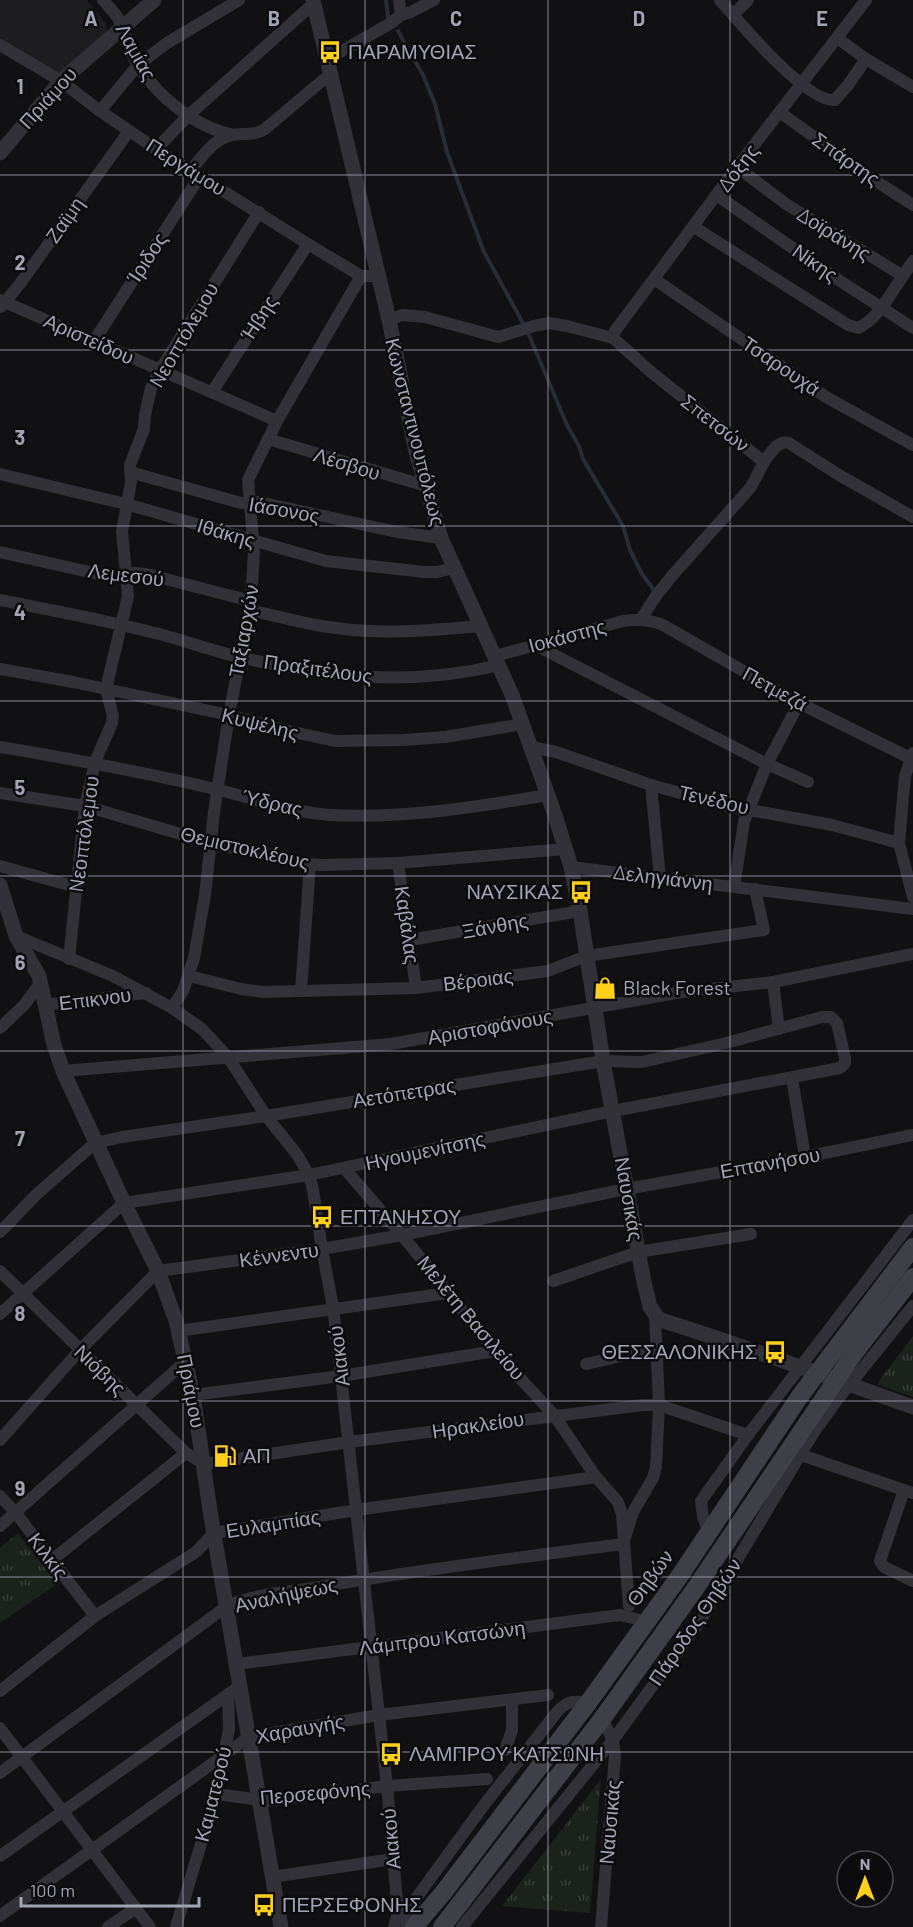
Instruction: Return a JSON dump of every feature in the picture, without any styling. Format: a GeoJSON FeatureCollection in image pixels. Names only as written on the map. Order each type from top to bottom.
{"type":"FeatureCollection","features":[{"type":"Feature","properties":{"kind":"main road","name":"Θηβών"},"geometry":{"type":"LineString","coordinates":[[414,1927],[450,1884],[588,1703],[710,1532],[818,1374],[913,1246]]}},
{"type":"Feature","properties":{"kind":"main road"},"geometry":{"type":"LineString","coordinates":[[442,1927],[602,1719],[842,1383],[913,1277]]}},
{"type":"Feature","properties":{"kind":"street","name":"Λαμίας"},"geometry":{"type":"LineString","coordinates":[[103,0],[117,18],[138,65],[150,82],[189,115],[223,133],[234,135]]}},
{"type":"Feature","properties":{"kind":"street","name":"Πριάμου"},"geometry":{"type":"LineString","coordinates":[[0,153],[61,81],[154,0]]}},
{"type":"Feature","properties":{"kind":"street"},"geometry":{"type":"LineString","coordinates":[[100,111],[138,65],[167,43],[239,0]]}},
{"type":"Feature","properties":{"kind":"street"},"geometry":{"type":"LineString","coordinates":[[399,0],[401,15]]}},
{"type":"Feature","properties":{"kind":"street"},"geometry":{"type":"LineString","coordinates":[[328,59],[401,15],[434,0]]}},
{"type":"Feature","properties":{"kind":"street"},"geometry":{"type":"LineString","coordinates":[[720,0],[801,84],[823,98],[835,100],[866,59]]}},
{"type":"Feature","properties":{"kind":"street"},"geometry":{"type":"LineString","coordinates":[[733,15],[748,0]]}},
{"type":"Feature","properties":{"kind":"street","name":"Δόξης"},"geometry":{"type":"LineString","coordinates":[[614,338],[615,331],[718,196],[737,167],[781,113],[866,0]]}},
{"type":"Feature","properties":{"kind":"street"},"geometry":{"type":"LineString","coordinates":[[156,149],[189,115],[313,2]]}},
{"type":"Feature","properties":{"kind":"street","name":"Κωνσταντινουπόλεως"},"geometry":{"type":"LineString","coordinates":[[313,2],[332,75],[369,276],[388,320],[408,415],[441,538],[523,724],[566,849]]}},
{"type":"Feature","properties":{"kind":"street"},"geometry":{"type":"LineString","coordinates":[[837,38],[866,59],[913,87]]}},
{"type":"Feature","properties":{"kind":"street","name":"Περγάμου"},"geometry":{"type":"LineString","coordinates":[[0,45],[61,81],[156,149],[308,244],[369,276]]}},
{"type":"Feature","properties":{"kind":"street"},"geometry":{"type":"LineString","coordinates":[[234,135],[256,134],[265,129],[332,75]]}},
{"type":"Feature","properties":{"kind":"street","name":"Σπάρτης"},"geometry":{"type":"LineString","coordinates":[[781,113],[868,176],[913,205]]}},
{"type":"Feature","properties":{"kind":"street","name":"Ζαϊμη"},"geometry":{"type":"LineString","coordinates":[[1,303],[19,285],[129,131]]}},
{"type":"Feature","properties":{"kind":"street","name":"Ίριδος"},"geometry":{"type":"LineString","coordinates":[[94,341],[210,147],[221,138],[234,135]]}},
{"type":"Feature","properties":{"kind":"street","name":"Δοϊράνης"},"geometry":{"type":"LineString","coordinates":[[737,167],[786,204],[903,276]]}},
{"type":"Feature","properties":{"kind":"street","name":"Νίκης"},"geometry":{"type":"LineString","coordinates":[[718,196],[913,328]]}},
{"type":"Feature","properties":{"kind":"street","name":"Nεοπτόλεμου"},"geometry":{"type":"LineString","coordinates":[[69,959],[84,806],[95,762],[113,721],[106,689],[128,596],[122,531],[131,482],[130,463],[144,429],[151,388],[160,370],[259,212]]}},
{"type":"Feature","properties":{"kind":"street"},"geometry":{"type":"LineString","coordinates":[[694,227],[848,325],[858,328],[866,324],[882,307],[913,261]]}},
{"type":"Feature","properties":{"kind":"street","name":"Ήβης"},"geometry":{"type":"LineString","coordinates":[[212,392],[308,244]]}},
{"type":"Feature","properties":{"kind":"street","name":"Ταξιαρχών"},"geometry":{"type":"LineString","coordinates":[[172,1008],[189,976],[205,895],[217,790],[250,605],[254,570],[254,541],[248,480],[277,420],[369,276]]}},
{"type":"Feature","properties":{"kind":"street","name":"Τσαρουχά"},"geometry":{"type":"LineString","coordinates":[[654,279],[826,397],[913,445]]}},
{"type":"Feature","properties":{"kind":"street","name":"Αριστείδου"},"geometry":{"type":"LineString","coordinates":[[1,303],[277,420]]}},
{"type":"Feature","properties":{"kind":"street"},"geometry":{"type":"LineString","coordinates":[[388,320],[402,315],[425,317],[498,337],[549,323],[614,338]]}},
{"type":"Feature","properties":{"kind":"street","name":"Σπετσών"},"geometry":{"type":"LineString","coordinates":[[614,338],[651,372],[764,462],[778,444],[789,443],[839,475],[913,517]]}},
{"type":"Feature","properties":{"kind":"street","name":"Λέσβου"},"geometry":{"type":"LineString","coordinates":[[268,440],[426,486]]}},
{"type":"Feature","properties":{"kind":"street"},"geometry":{"type":"LineString","coordinates":[[641,620],[671,577],[751,487],[764,462]]}},
{"type":"Feature","properties":{"kind":"street","name":"Ιάσονος"},"geometry":{"type":"LineString","coordinates":[[130,472],[241,503],[259,502],[398,532],[441,538]]}},
{"type":"Feature","properties":{"kind":"street","name":"Ιθάκης"},"geometry":{"type":"LineString","coordinates":[[0,474],[126,504],[341,564],[424,572],[454,568]]}},
{"type":"Feature","properties":{"kind":"street","name":"Λεμεσού"},"geometry":{"type":"LineString","coordinates":[[0,552],[112,577],[146,574],[317,625],[356,630],[407,631],[480,626]]}},
{"type":"Feature","properties":{"kind":"street","name":"Πραξιτέλους"},"geometry":{"type":"LineString","coordinates":[[0,600],[122,625],[239,657],[308,672],[366,678],[457,674],[497,661]]}},
{"type":"Feature","properties":{"kind":"street","name":"Ιοκάστης"},"geometry":{"type":"LineString","coordinates":[[497,661],[535,645],[623,621],[641,620]]}},
{"type":"Feature","properties":{"kind":"street","name":"Πετμεζά"},"geometry":{"type":"LineString","coordinates":[[641,620],[663,625],[799,703],[912,756]]}},
{"type":"Feature","properties":{"kind":"street"},"geometry":{"type":"LineString","coordinates":[[535,645],[767,764],[808,782]]}},
{"type":"Feature","properties":{"kind":"street","name":"Κυψέλης"},"geometry":{"type":"LineString","coordinates":[[0,669],[229,715],[336,741],[394,741],[445,737],[523,724]]}},
{"type":"Feature","properties":{"kind":"street"},"geometry":{"type":"LineString","coordinates":[[734,887],[741,835],[750,809],[767,764],[799,703]]}},
{"type":"Feature","properties":{"kind":"street","name":"Ύδρας"},"geometry":{"type":"LineString","coordinates":[[0,747],[95,762],[283,808],[329,815],[394,815],[466,808],[548,795]]}},
{"type":"Feature","properties":{"kind":"street","name":"Τενέδου"},"geometry":{"type":"LineString","coordinates":[[531,747],[556,752],[651,785],[728,806],[832,825],[899,843]]}},
{"type":"Feature","properties":{"kind":"street"},"geometry":{"type":"LineString","coordinates":[[912,756],[901,809],[899,843],[913,897]]}},
{"type":"Feature","properties":{"kind":"street"},"geometry":{"type":"LineString","coordinates":[[651,785],[660,878]]}},
{"type":"Feature","properties":{"kind":"street","name":"Θεμιστοκλέους"},"geometry":{"type":"LineString","coordinates":[[0,793],[84,806],[225,847],[249,849],[310,864],[398,863],[566,849]]}},
{"type":"Feature","properties":{"kind":"street","name":"Ναυσικάς"},"geometry":{"type":"LineString","coordinates":[[566,849],[580,911],[603,1061],[638,1252],[648,1299],[655,1314],[659,1405],[656,1467],[653,1478],[633,1512],[623,1544]]}},
{"type":"Feature","properties":{"kind":"street","name":"Καβάλας"},"geometry":{"type":"LineString","coordinates":[[398,863],[416,988]]}},
{"type":"Feature","properties":{"kind":"street"},"geometry":{"type":"LineString","coordinates":[[302,991],[310,864]]}},
{"type":"Feature","properties":{"kind":"street"},"geometry":{"type":"LineString","coordinates":[[0,866],[76,887]]}},
{"type":"Feature","properties":{"kind":"street","name":"Δεληγιάννη"},"geometry":{"type":"LineString","coordinates":[[571,867],[755,890]]}},
{"type":"Feature","properties":{"kind":"street","name":"Πριάμου"},"geometry":{"type":"LineString","coordinates":[[0,885],[16,936],[41,982],[54,1045],[63,1071],[95,1143],[159,1271],[178,1331],[193,1395],[237,1664],[234,1690],[249,1737],[281,1927]]}},
{"type":"Feature","properties":{"kind":"street"},"geometry":{"type":"LineString","coordinates":[[755,890],[913,909]]}},
{"type":"Feature","properties":{"kind":"street","name":"Βέροιας"},"geometry":{"type":"LineString","coordinates":[[189,976],[252,991],[302,991],[416,988],[548,971],[586,956],[764,930],[755,890]]}},
{"type":"Feature","properties":{"kind":"street","name":"Ξάνθης"},"geometry":{"type":"LineString","coordinates":[[410,940],[580,911]]}},
{"type":"Feature","properties":{"kind":"street"},"geometry":{"type":"LineString","coordinates":[[0,932],[16,936]]}},
{"type":"Feature","properties":{"kind":"street","name":"Αιακού"},"geometry":{"type":"LineString","coordinates":[[16,936],[113,976],[172,1008],[202,1029],[228,1057],[266,1116],[296,1153],[309,1175],[333,1308],[349,1442],[387,1786],[398,1913],[394,1927]]}},
{"type":"Feature","properties":{"kind":"street","name":"Αριστοφάνους"},"geometry":{"type":"LineString","coordinates":[[63,1071],[391,1044],[682,992],[773,982],[913,954]]}},
{"type":"Feature","properties":{"kind":"street"},"geometry":{"type":"LineString","coordinates":[[0,1028],[25,1004],[41,982]]}},
{"type":"Feature","properties":{"kind":"street"},"geometry":{"type":"LineString","coordinates":[[773,982],[779,1029]]}},
{"type":"Feature","properties":{"kind":"street","name":"Επικνου"},"geometry":{"type":"LineString","coordinates":[[45,1005],[146,993]]}},
{"type":"Feature","properties":{"kind":"street","name":"Αετόπετρας"},"geometry":{"type":"LineString","coordinates":[[0,1232],[37,1194],[95,1143],[603,1061],[642,1062],[822,1017],[831,1017],[837,1023]]}},
{"type":"Feature","properties":{"kind":"street","name":"Ηγουμενίτσης"},"geometry":{"type":"LineString","coordinates":[[124,1203],[309,1175],[840,1068],[845,1063],[837,1023]]}},
{"type":"Feature","properties":{"kind":"street"},"geometry":{"type":"LineString","coordinates":[[792,1078],[805,1157]]}},
{"type":"Feature","properties":{"kind":"street","name":"Επτανήσου"},"geometry":{"type":"LineString","coordinates":[[626,1189],[913,1135]]}},
{"type":"Feature","properties":{"kind":"street","name":"Μελέτη Βασιλείου"},"geometry":{"type":"LineString","coordinates":[[344,1168],[402,1235],[495,1351],[554,1415],[596,1477],[610,1491],[621,1510],[629,1606]]}},
{"type":"Feature","properties":{"kind":"street","name":"Κέννεντυ"},"geometry":{"type":"LineString","coordinates":[[159,1271],[322,1249],[402,1235],[626,1189]]}},
{"type":"Feature","properties":{"kind":"street"},"geometry":{"type":"LineString","coordinates":[[0,1314],[124,1203]]}},
{"type":"Feature","properties":{"kind":"street","name":"Πάροδος Θηβών"},"geometry":{"type":"LineString","coordinates":[[710,1532],[703,1517],[701,1501],[748,1435],[913,1220]]}},
{"type":"Feature","properties":{"kind":"street"},"geometry":{"type":"LineString","coordinates":[[553,1281],[638,1252],[751,1234]]}},
{"type":"Feature","properties":{"kind":"street","name":"Νιόβης"},"geometry":{"type":"LineString","coordinates":[[0,1271],[186,1453],[204,1464]]}},
{"type":"Feature","properties":{"kind":"street"},"geometry":{"type":"LineString","coordinates":[[0,1440],[80,1350],[159,1271]]}},
{"type":"Feature","properties":{"kind":"street"},"geometry":{"type":"LineString","coordinates":[[178,1331],[448,1293]]}},
{"type":"Feature","properties":{"kind":"street","name":"Πάροδος Θηβών"},"geometry":{"type":"LineString","coordinates":[[462,1927],[613,1740],[701,1620],[842,1383],[913,1306]]}},
{"type":"Feature","properties":{"kind":"street"},"geometry":{"type":"LineString","coordinates":[[655,1314],[667,1323],[778,1358],[913,1407]]}},
{"type":"Feature","properties":{"kind":"street"},"geometry":{"type":"LineString","coordinates":[[586,1364],[657,1348]]}},
{"type":"Feature","properties":{"kind":"street"},"geometry":{"type":"LineString","coordinates":[[193,1395],[341,1376],[495,1351]]}},
{"type":"Feature","properties":{"kind":"street"},"geometry":{"type":"LineString","coordinates":[[0,1526],[186,1361]]}},
{"type":"Feature","properties":{"kind":"street","name":"Ηρακλείου"},"geometry":{"type":"LineString","coordinates":[[204,1464],[349,1442],[600,1409],[659,1405],[748,1435]]}},
{"type":"Feature","properties":{"kind":"street"},"geometry":{"type":"LineString","coordinates":[[52,1560],[186,1453]]}},
{"type":"Feature","properties":{"kind":"street"},"geometry":{"type":"LineString","coordinates":[[801,1455],[909,1492],[881,1552],[880,1561],[884,1567],[913,1581]]}},
{"type":"Feature","properties":{"kind":"street","name":"Ευλαμπίας"},"geometry":{"type":"LineString","coordinates":[[0,1691],[95,1616],[196,1552],[214,1533],[356,1510],[596,1477]]}},
{"type":"Feature","properties":{"kind":"street","name":"Κιλκίς"},"geometry":{"type":"LineString","coordinates":[[0,1496],[15,1512],[95,1616]]}},
{"type":"Feature","properties":{"kind":"street","name":"Αναλήψεως"},"geometry":{"type":"LineString","coordinates":[[0,1773],[227,1606],[259,1597],[364,1579],[623,1544]]}},
{"type":"Feature","properties":{"kind":"street","name":"Λάμπρου Κατσώνη"},"geometry":{"type":"LineString","coordinates":[[237,1664],[620,1615],[636,1618],[645,1624]]}},
{"type":"Feature","properties":{"kind":"street"},"geometry":{"type":"LineString","coordinates":[[0,1856],[234,1690]]}},
{"type":"Feature","properties":{"kind":"street","name":"Καματερού"},"geometry":{"type":"LineString","coordinates":[[176,1927],[216,1794],[234,1690]]}},
{"type":"Feature","properties":{"kind":"street","name":"Χαραυγής"},"geometry":{"type":"LineString","coordinates":[[0,1916],[249,1737],[379,1715],[548,1695]]}},
{"type":"Feature","properties":{"kind":"street"},"geometry":{"type":"LineString","coordinates":[[505,1750],[512,1730],[512,1700]]}},
{"type":"Feature","properties":{"kind":"street"},"geometry":{"type":"LineString","coordinates":[[407,1927],[408,1914],[414,1901],[484,1805],[564,1703],[574,1700],[588,1703]]}},
{"type":"Feature","properties":{"kind":"street","name":"Ναυσικάς"},"geometry":{"type":"LineString","coordinates":[[601,1927],[615,1755],[613,1740],[602,1719]]}},
{"type":"Feature","properties":{"kind":"street"},"geometry":{"type":"LineString","coordinates":[[0,1728],[150,1927]]}},
{"type":"Feature","properties":{"kind":"street","name":"Περσεφόνης"},"geometry":{"type":"LineString","coordinates":[[216,1794],[260,1800],[387,1786],[487,1779]]}},
{"type":"Feature","properties":{"kind":"street"},"geometry":{"type":"LineString","coordinates":[[272,1877],[393,1859]]}},
{"type":"Feature","properties":{"kind":"street"},"geometry":{"type":"LineString","coordinates":[[108,1927],[136,1908]]}},
{"type":"Feature","properties":{"kind":"shaded area"},"geometry":{"type":"Polygon","coordinates":[[[0,0],[87,0],[106,24],[108,36],[60,77],[0,41],[0,0]]]}},
{"type":"Feature","properties":{"kind":"green space"},"geometry":{"type":"Polygon","coordinates":[[[913,1336],[913,1397],[878,1385],[878,1382],[913,1336]]]}},
{"type":"Feature","properties":{"kind":"green space"},"geometry":{"type":"Polygon","coordinates":[[[18,1533],[57,1584],[0,1623],[0,1548],[18,1533]]]}},
{"type":"Feature","properties":{"kind":"green space"},"geometry":{"type":"Polygon","coordinates":[[[601,1779],[590,1913],[502,1906],[601,1779]]]}},
{"type":"Feature","properties":{"kind":"waterway"},"geometry":{"type":"LineString","coordinates":[[386,0],[388,18]]}},
{"type":"Feature","properties":{"kind":"waterway"},"geometry":{"type":"LineString","coordinates":[[398,31],[423,75],[435,104],[447,152],[484,252],[524,325]]}},
{"type":"Feature","properties":{"kind":"waterway"},"geometry":{"type":"LineString","coordinates":[[529,335],[583,459],[623,526],[630,550],[642,574],[653,589]]}},
{"type":"Feature","properties":{"kind":"place","name":"ΠΑΡΑΜΥΘΙΑΣ"},"geometry":{"type":"Point","coordinates":[330,52]}},
{"type":"Feature","properties":{"kind":"place","name":"ΝΑΥΣΙΚΑΣ"},"geometry":{"type":"Point","coordinates":[581,892]}},
{"type":"Feature","properties":{"kind":"place","name":"Black Forest"},"geometry":{"type":"Point","coordinates":[605,988]}},
{"type":"Feature","properties":{"kind":"place","name":"ΕΠΤΑΝΗΣΟΥ"},"geometry":{"type":"Point","coordinates":[322,1217]}},
{"type":"Feature","properties":{"kind":"place","name":"ΘΕΣΣΑΛΟΝΙΚΗΣ"},"geometry":{"type":"Point","coordinates":[775,1352]}},
{"type":"Feature","properties":{"kind":"place","name":"ΑΠ"},"geometry":{"type":"Point","coordinates":[225,1456]}},
{"type":"Feature","properties":{"kind":"place","name":"ΛΑΜΠΡΟΥ ΚΑΤΣΩΝΗ"},"geometry":{"type":"Point","coordinates":[391,1754]}},
{"type":"Feature","properties":{"kind":"place","name":"ΠΕΡΣΕΦΟΝΗΣ"},"geometry":{"type":"Point","coordinates":[264,1905]}}]}
